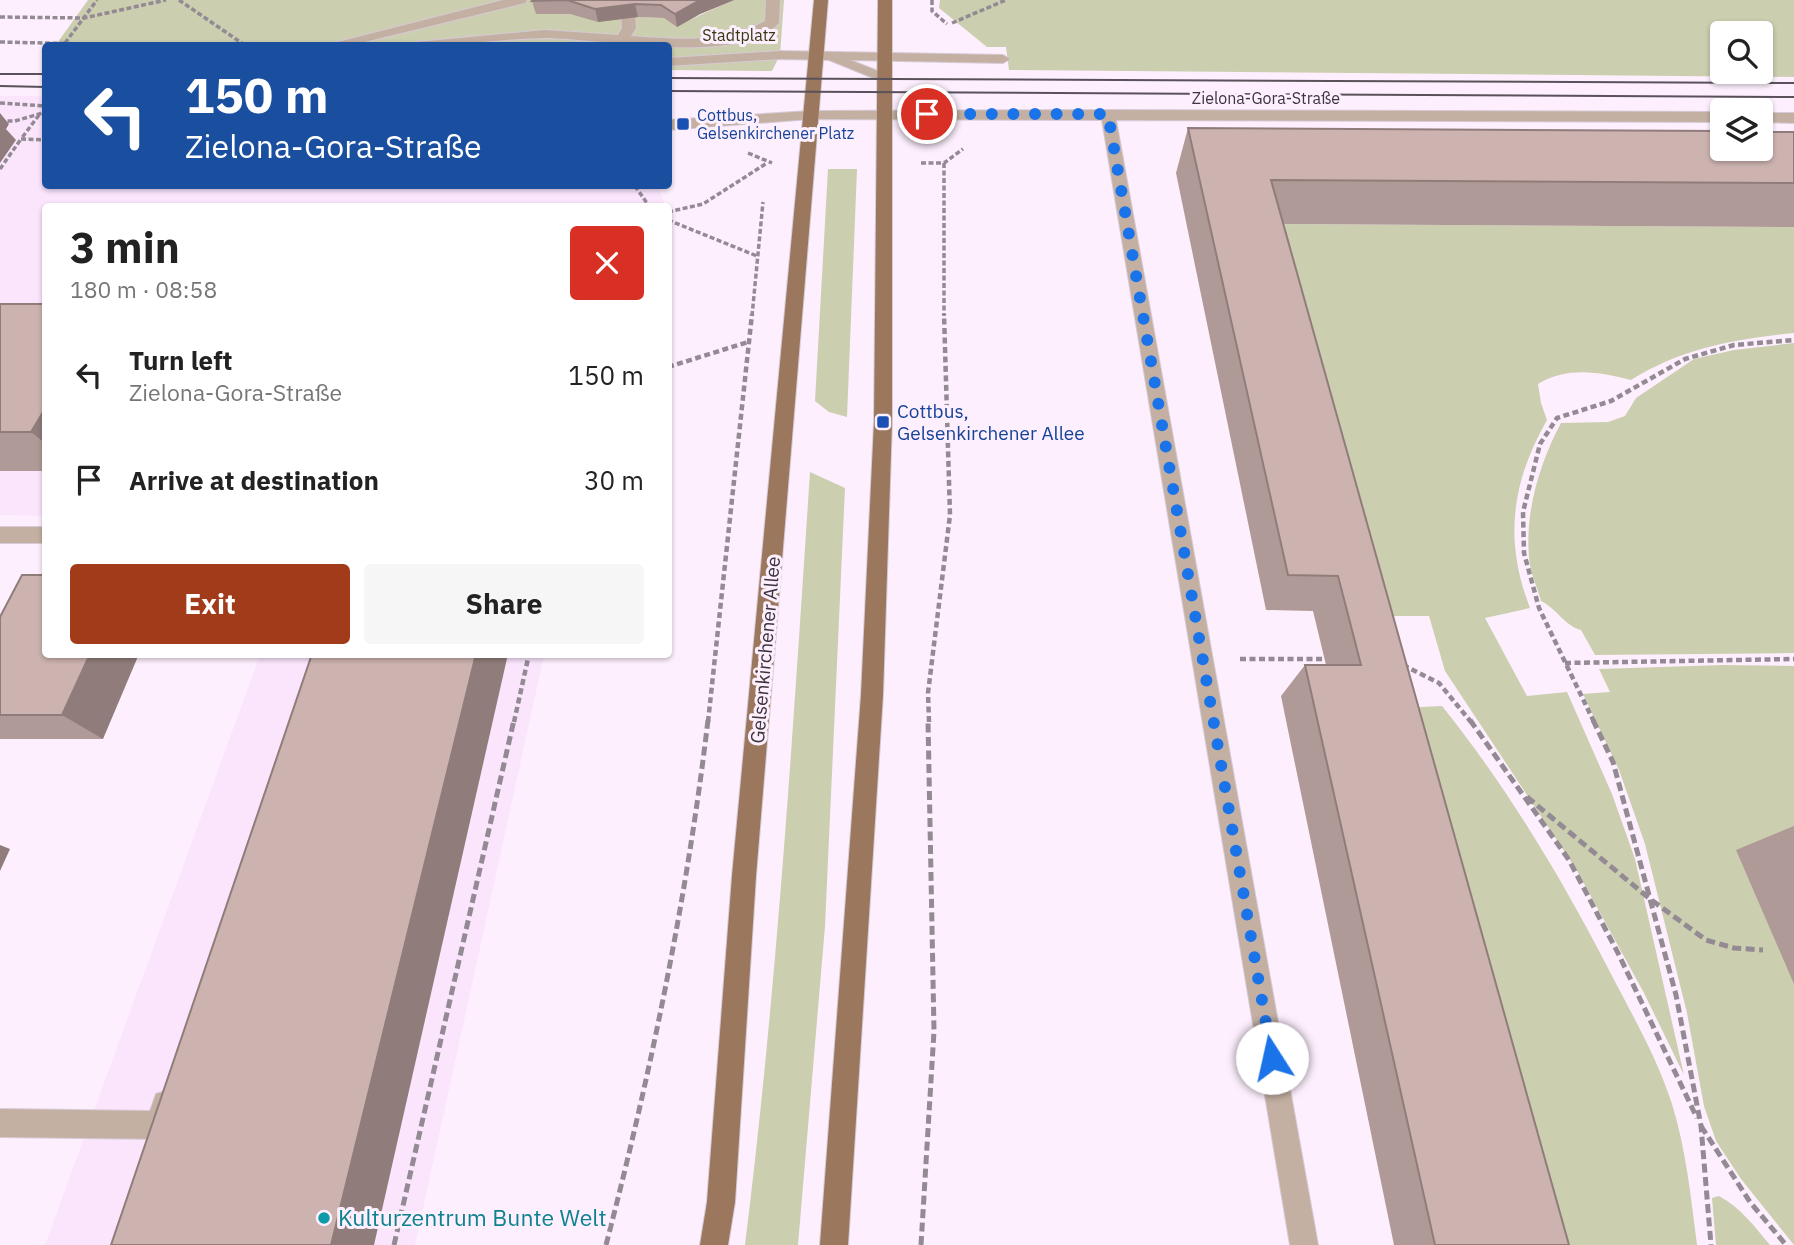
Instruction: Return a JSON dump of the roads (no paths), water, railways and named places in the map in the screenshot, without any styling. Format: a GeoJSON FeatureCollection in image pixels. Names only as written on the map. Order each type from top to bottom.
{"type":"FeatureCollection","features":[{"type":"Feature","properties":{"kind":"main road","name":"Gelsenkirchener Allee"},"geometry":{"type":"LineString","coordinates":[[714,1245],[721,1202],[744,876],[821,0]]}},
{"type":"Feature","properties":{"kind":"main road"},"geometry":{"type":"LineString","coordinates":[[834,1245],[872,695],[883,422],[885,0]]}},
{"type":"Feature","properties":{"kind":"street"},"geometry":{"type":"LineString","coordinates":[[346,42],[520,0]]}},
{"type":"Feature","properties":{"kind":"street"},"geometry":{"type":"LineString","coordinates":[[622,40],[629,28],[627,0]]}},
{"type":"Feature","properties":{"kind":"street"},"geometry":{"type":"LineString","coordinates":[[460,42],[546,34],[622,40],[721,42],[758,34],[772,23],[773,0]]}},
{"type":"Feature","properties":{"kind":"street"},"geometry":{"type":"LineString","coordinates":[[817,54],[883,78]]}},
{"type":"Feature","properties":{"kind":"street"},"geometry":{"type":"LineString","coordinates":[[672,62],[817,54],[1003,59]]}},
{"type":"Feature","properties":{"kind":"street","name":"Zielona-Gora-Straße"},"geometry":{"type":"LineString","coordinates":[[672,125],[811,115],[883,114],[1710,117]]}},
{"type":"Feature","properties":{"kind":"street"},"geometry":{"type":"LineString","coordinates":[[1108,114],[1304,1245]]}},
{"type":"Feature","properties":{"kind":"street"},"geometry":{"type":"LineString","coordinates":[[1773,117],[1794,118]]}},
{"type":"Feature","properties":{"kind":"street"},"geometry":{"type":"LineString","coordinates":[[0,534],[42,535]]}},
{"type":"Feature","properties":{"kind":"street"},"geometry":{"type":"LineString","coordinates":[[0,1123],[159,1125],[172,1085]]}},
{"type":"Feature","properties":{"kind":"tram line"},"geometry":{"type":"LineString","coordinates":[[0,74],[42,74]]}},
{"type":"Feature","properties":{"kind":"tram line"},"geometry":{"type":"LineString","coordinates":[[672,78],[1794,83]]}},
{"type":"Feature","properties":{"kind":"tram line"},"geometry":{"type":"LineString","coordinates":[[0,86],[42,87]]}},
{"type":"Feature","properties":{"kind":"tram line"},"geometry":{"type":"LineString","coordinates":[[672,91],[1794,97]]}},
{"type":"Feature","properties":{"kind":"place","name":"Cottbus, Gelsenkirchener Platz"},"geometry":{"type":"Point","coordinates":[683,124]}},
{"type":"Feature","properties":{"kind":"place","name":"Cottbus, Gelsenkirchener Allee"},"geometry":{"type":"Point","coordinates":[883,422]}},
{"type":"Feature","properties":{"kind":"place","name":"Kulturzentrum Bunte Welt"},"geometry":{"type":"Point","coordinates":[324,1218]}},
{"type":"Feature","properties":{"kind":"park label","name":"Stadtplatz"},"geometry":{"type":"Point","coordinates":[739,35]}}]}
